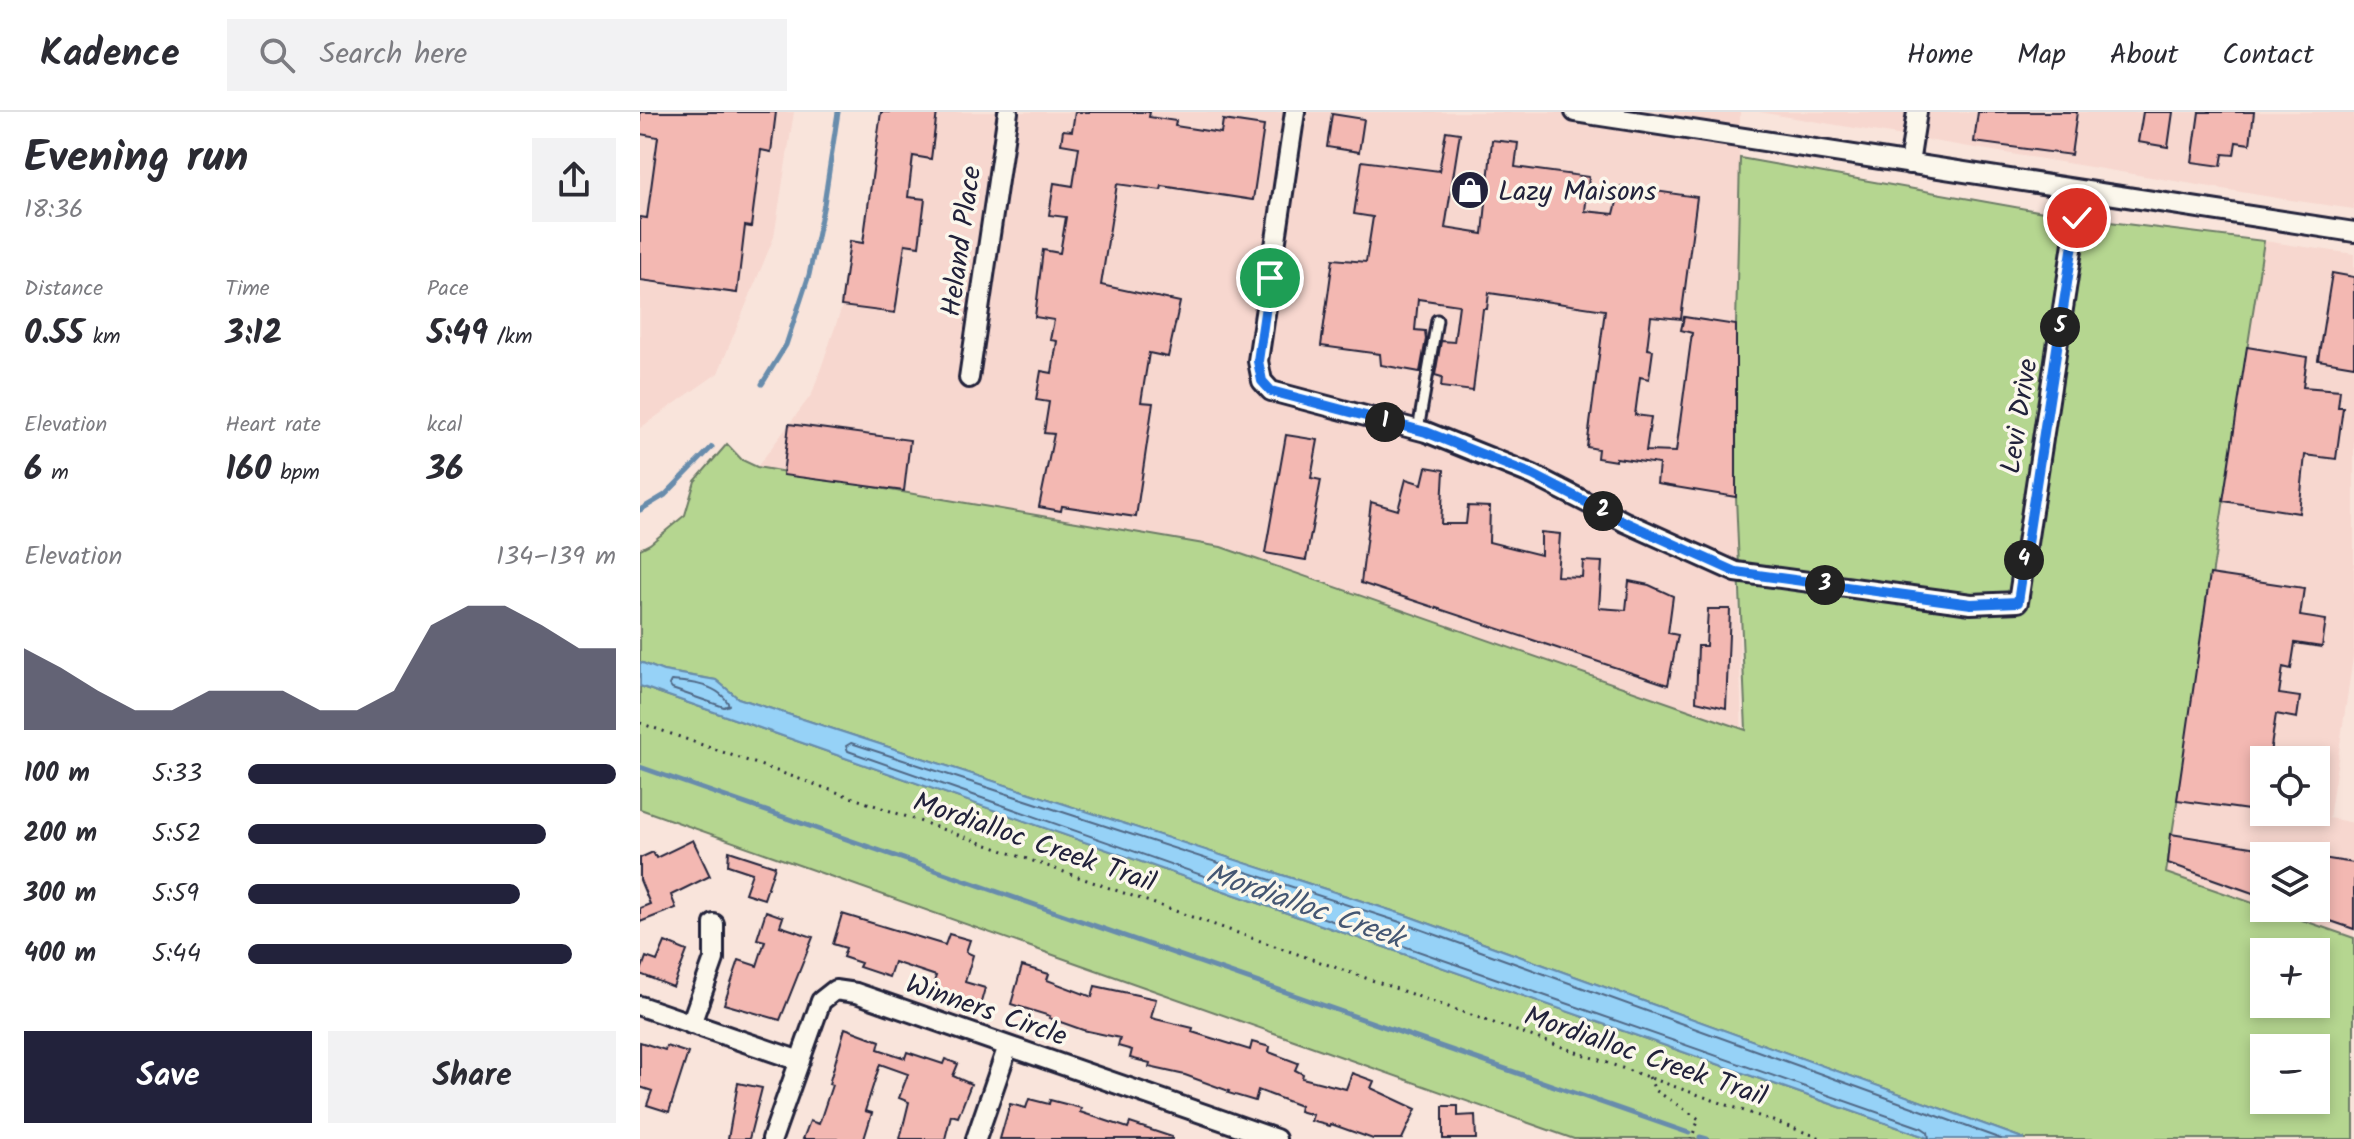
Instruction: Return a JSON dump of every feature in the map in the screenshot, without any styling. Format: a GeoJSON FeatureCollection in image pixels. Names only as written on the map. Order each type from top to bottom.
{"type":"FeatureCollection","features":[{"type":"Feature","properties":{"kind":"street","name":"Heland Place"},"geometry":{"type":"LineString","coordinates":[[969,378],[1008,112]]}},
{"type":"Feature","properties":{"kind":"street"},"geometry":{"type":"LineString","coordinates":[[1295,112],[1258,361],[1262,381],[1271,391],[1418,430]]}},
{"type":"Feature","properties":{"kind":"street"},"geometry":{"type":"LineString","coordinates":[[1575,112],[2354,232]]}},
{"type":"Feature","properties":{"kind":"street"},"geometry":{"type":"LineString","coordinates":[[1909,164],[1917,112]]}},
{"type":"Feature","properties":{"kind":"street","name":"Levi Drive"},"geometry":{"type":"LineString","coordinates":[[1418,430],[1533,475],[1625,522],[1736,572],[1971,604],[2018,602],[2081,191]]}},
{"type":"Feature","properties":{"kind":"street"},"geometry":{"type":"LineString","coordinates":[[691,1024],[714,959],[714,924]]}},
{"type":"Feature","properties":{"kind":"street","name":"Winners Circle"},"geometry":{"type":"LineString","coordinates":[[772,1139],[821,1001],[835,990],[856,993],[1276,1139]]}},
{"type":"Feature","properties":{"kind":"street"},"geometry":{"type":"LineString","coordinates":[[640,1006],[800,1061]]}},
{"type":"Feature","properties":{"kind":"street"},"geometry":{"type":"LineString","coordinates":[[976,1139],[1008,1046]]}},
{"type":"Feature","properties":{"kind":"lane"},"geometry":{"type":"LineString","coordinates":[[1418,430],[1437,320]]}},
{"type":"Feature","properties":{"kind":"path","name":"Mordialloc Creek Trail"},"geometry":{"type":"LineString","coordinates":[[640,723],[1824,1139]]}},
{"type":"Feature","properties":{"kind":"path"},"geometry":{"type":"LineString","coordinates":[[1649,1076],[1655,1090],[1699,1119],[1691,1139]]}},
{"type":"Feature","properties":{"kind":"shaded area"},"geometry":{"type":"Polygon","coordinates":[[[640,112],[794,112],[774,237],[718,373],[640,428],[640,112]]]}},
{"type":"Feature","properties":{"kind":"shaded area"},"geometry":{"type":"Polygon","coordinates":[[[882,112],[1740,112],[1736,497],[1742,742],[1227,548],[757,467],[812,394],[861,252],[882,112]]]}},
{"type":"Feature","properties":{"kind":"shaded area"},"geometry":{"type":"Polygon","coordinates":[[[1759,112],[2354,112],[2354,209],[2277,198],[1759,112]]]}},
{"type":"Feature","properties":{"kind":"shaded area"},"geometry":{"type":"Polygon","coordinates":[[[2264,241],[2354,254],[2354,651],[2330,811],[2330,746],[2250,746],[2250,826],[2330,826],[2330,818],[2354,823],[2354,938],[2308,922],[2330,922],[2330,842],[2250,842],[2250,902],[2165,873],[2264,241]]]}},
{"type":"Feature","properties":{"kind":"green space"},"geometry":{"type":"Polygon","coordinates":[[[1740,158],[2077,218],[2264,241],[2166,873],[2250,902],[2250,922],[2308,922],[2354,938],[2354,1139],[2025,1139],[1408,916],[738,698],[716,680],[663,671],[640,662],[640,549],[685,515],[695,481],[727,444],[742,460],[757,467],[1221,547],[1746,730],[1736,497],[1740,158]]]}},
{"type":"Feature","properties":{"kind":"green space"},"geometry":{"type":"Polygon","coordinates":[[[640,686],[1931,1139],[1574,1139],[640,809],[640,686]]]}},
{"type":"Feature","properties":{"kind":"water","name":"Mordialloc Creek"},"geometry":{"type":"Polygon","coordinates":[[[640,662],[663,671],[716,680],[738,698],[1408,916],[2025,1139],[1931,1139],[640,686],[640,662]]]}},
{"type":"Feature","properties":{"kind":"building"},"geometry":{"type":"Polygon","coordinates":[[[640,112],[776,112],[771,152],[761,150],[751,227],[745,226],[737,293],[640,280],[640,217],[647,218],[658,137],[640,134],[640,112]]]}},
{"type":"Feature","properties":{"kind":"building"},"geometry":{"type":"Polygon","coordinates":[[[881,112],[937,112],[931,159],[913,156],[908,197],[925,199],[919,246],[905,244],[895,313],[841,306],[850,241],[863,243],[881,112]]]}},
{"type":"Feature","properties":{"kind":"building"},"geometry":{"type":"Polygon","coordinates":[[[1075,112],[1150,112],[1149,117],[1176,121],[1175,126],[1221,133],[1223,120],[1264,126],[1253,200],[1162,186],[1161,190],[1117,184],[1101,285],[1180,302],[1168,357],[1149,353],[1141,402],[1153,403],[1136,517],[1062,506],[1061,511],[1039,507],[1054,434],[1044,433],[1049,402],[1036,400],[1041,371],[1052,373],[1057,341],[1050,340],[1054,320],[1035,317],[1043,250],[1060,253],[1066,217],[1049,215],[1054,183],[1073,186],[1079,147],[1061,144],[1063,130],[1072,131],[1075,112]]]}},
{"type":"Feature","properties":{"kind":"building"},"geometry":{"type":"Polygon","coordinates":[[[1978,112],[2077,112],[2071,155],[1974,142],[1978,112]]]}},
{"type":"Feature","properties":{"kind":"building"},"geometry":{"type":"Polygon","coordinates":[[[2143,112],[2173,112],[2168,147],[2138,142],[2143,112]]]}},
{"type":"Feature","properties":{"kind":"building"},"geometry":{"type":"Polygon","coordinates":[[[2199,112],[2254,112],[2250,144],[2236,142],[2234,155],[2223,154],[2221,166],[2192,162],[2199,112]]]}},
{"type":"Feature","properties":{"kind":"building"},"geometry":{"type":"Polygon","coordinates":[[[1332,114],[1364,119],[1359,152],[1327,147],[1332,114]]]}},
{"type":"Feature","properties":{"kind":"building"},"geometry":{"type":"Polygon","coordinates":[[[1446,131],[1460,133],[1445,228],[1483,234],[1492,140],[1518,143],[1515,167],[1589,177],[1585,211],[1614,214],[1621,186],[1697,197],[1681,319],[1651,316],[1647,349],[1653,350],[1649,379],[1640,377],[1635,415],[1651,417],[1646,451],[1676,452],[1692,333],[1681,330],[1684,317],[1736,325],[1736,497],[1657,484],[1659,464],[1597,458],[1598,449],[1587,447],[1605,310],[1489,293],[1487,309],[1483,309],[1473,391],[1441,387],[1442,377],[1435,375],[1441,341],[1454,342],[1459,305],[1418,299],[1415,330],[1425,331],[1426,339],[1420,372],[1381,365],[1380,354],[1321,346],[1333,259],[1366,262],[1373,217],[1354,214],[1362,161],[1439,171],[1446,131]]]}},
{"type":"Feature","properties":{"kind":"building"},"geometry":{"type":"Polygon","coordinates":[[[2332,273],[2354,277],[2354,366],[2318,360],[2332,273]]]}},
{"type":"Feature","properties":{"kind":"building"},"geometry":{"type":"Polygon","coordinates":[[[2247,347],[2307,357],[2303,387],[2340,390],[2338,407],[2343,407],[2336,459],[2305,455],[2299,513],[2223,501],[2247,347]]]}},
{"type":"Feature","properties":{"kind":"building"},"geometry":{"type":"Polygon","coordinates":[[[789,424],[910,440],[904,491],[783,475],[789,424]]]}},
{"type":"Feature","properties":{"kind":"building"},"geometry":{"type":"Polygon","coordinates":[[[1286,435],[1318,440],[1311,478],[1321,480],[1306,560],[1265,553],[1286,435]]]}},
{"type":"Feature","properties":{"kind":"building"},"geometry":{"type":"Polygon","coordinates":[[[1426,467],[1444,470],[1441,524],[1466,524],[1468,506],[1490,507],[1489,542],[1541,555],[1541,532],[1560,534],[1557,576],[1582,577],[1583,561],[1602,562],[1599,608],[1626,610],[1629,581],[1649,585],[1673,596],[1668,633],[1678,635],[1668,685],[1361,583],[1371,502],[1398,510],[1406,479],[1422,484],[1426,467]]]}},
{"type":"Feature","properties":{"kind":"building"},"geometry":{"type":"Polygon","coordinates":[[[2210,574],[2304,588],[2300,616],[2326,620],[2322,647],[2295,643],[2291,669],[2283,667],[2279,694],[2300,697],[2297,718],[2276,714],[2271,746],[2250,746],[2250,810],[2177,800],[2210,574]]]}},
{"type":"Feature","properties":{"kind":"building"},"geometry":{"type":"Polygon","coordinates":[[[1708,609],[1730,609],[1726,708],[1696,701],[1698,646],[1706,646],[1708,609]]]}},
{"type":"Feature","properties":{"kind":"building"},"geometry":{"type":"Polygon","coordinates":[[[2171,834],[2250,847],[2250,892],[2168,863],[2171,834]]]}},
{"type":"Feature","properties":{"kind":"building"},"geometry":{"type":"Polygon","coordinates":[[[693,840],[710,876],[671,895],[676,908],[640,922],[640,908],[650,904],[640,880],[640,858],[653,852],[656,858],[693,840]]]}},
{"type":"Feature","properties":{"kind":"building"},"geometry":{"type":"Polygon","coordinates":[[[729,851],[775,866],[764,899],[745,893],[752,873],[728,865],[729,851]]]}},
{"type":"Feature","properties":{"kind":"building"},"geometry":{"type":"Polygon","coordinates":[[[2330,859],[2354,863],[2354,929],[2330,921],[2330,859]]]}},
{"type":"Feature","properties":{"kind":"building"},"geometry":{"type":"Polygon","coordinates":[[[766,911],[783,917],[780,926],[813,937],[780,1020],[724,1004],[739,960],[757,966],[765,941],[757,939],[766,911]]]}},
{"type":"Feature","properties":{"kind":"building"},"geometry":{"type":"Polygon","coordinates":[[[842,914],[945,945],[949,934],[970,940],[966,952],[973,955],[965,982],[985,988],[980,1006],[931,991],[936,976],[894,962],[889,977],[859,967],[861,963],[843,957],[846,948],[833,944],[842,914]]]}},
{"type":"Feature","properties":{"kind":"building"},"geometry":{"type":"Polygon","coordinates":[[[665,942],[687,951],[673,987],[640,974],[646,957],[657,961],[665,942]]]}},
{"type":"Feature","properties":{"kind":"building"},"geometry":{"type":"Polygon","coordinates":[[[1022,966],[1049,974],[1047,980],[1092,997],[1095,986],[1156,999],[1151,1018],[1193,1028],[1192,1032],[1250,1050],[1252,1042],[1270,1047],[1269,1052],[1298,1063],[1295,1070],[1303,1074],[1302,1078],[1346,1089],[1352,1073],[1374,1081],[1371,1088],[1416,1109],[1402,1139],[1373,1139],[1331,1124],[1311,1121],[1313,1115],[1299,1111],[1300,1106],[1258,1090],[1255,1101],[1185,1075],[1149,1067],[1150,1063],[1130,1058],[1132,1050],[1118,1046],[1120,1038],[1083,1030],[1011,1004],[1022,966]]]}},
{"type":"Feature","properties":{"kind":"building"},"geometry":{"type":"Polygon","coordinates":[[[845,1028],[880,1041],[878,1049],[905,1058],[907,1052],[943,1064],[945,1059],[958,1064],[953,1076],[971,1084],[958,1117],[951,1115],[945,1139],[900,1139],[909,1102],[899,1098],[908,1074],[880,1064],[865,1111],[872,1113],[864,1139],[803,1139],[810,1121],[819,1124],[845,1028]]]}},
{"type":"Feature","properties":{"kind":"building"},"geometry":{"type":"Polygon","coordinates":[[[640,1042],[688,1053],[669,1112],[647,1105],[652,1091],[640,1087],[640,1042]]]}},
{"type":"Feature","properties":{"kind":"building"},"geometry":{"type":"Polygon","coordinates":[[[738,1083],[762,1088],[749,1139],[728,1139],[738,1083]]]}},
{"type":"Feature","properties":{"kind":"building"},"geometry":{"type":"Polygon","coordinates":[[[1029,1099],[1049,1104],[1050,1100],[1081,1108],[1080,1112],[1128,1128],[1130,1123],[1172,1139],[1000,1139],[1010,1104],[1026,1108],[1029,1099]]]}},
{"type":"Feature","properties":{"kind":"building"},"geometry":{"type":"Polygon","coordinates":[[[1443,1106],[1458,1106],[1458,1116],[1475,1115],[1476,1139],[1443,1139],[1443,1106]]]}},
{"type":"Feature","properties":{"kind":"waterway"},"geometry":{"type":"LineString","coordinates":[[762,384],[786,345],[809,275],[838,112]]}},
{"type":"Feature","properties":{"kind":"waterway"},"geometry":{"type":"LineString","coordinates":[[640,510],[665,495],[712,447]]}},
{"type":"Feature","properties":{"kind":"waterway"},"geometry":{"type":"LineString","coordinates":[[640,767],[1689,1133]]}},
{"type":"Feature","properties":{"kind":"waterway"},"geometry":{"type":"LineString","coordinates":[[1700,1137],[1707,1139]]}},
{"type":"Feature","properties":{"kind":"place","name":"Lazy Maisons"},"geometry":{"type":"Point","coordinates":[1470,190]}},
{"type":"Feature","properties":{"kind":"route"},"geometry":{"type":"LineString","coordinates":[[1270,278],[1258,361],[1262,381],[1271,391],[1426,432],[1533,475],[1625,522],[1736,572],[1971,604],[2018,602],[2077,218]]}}]}
